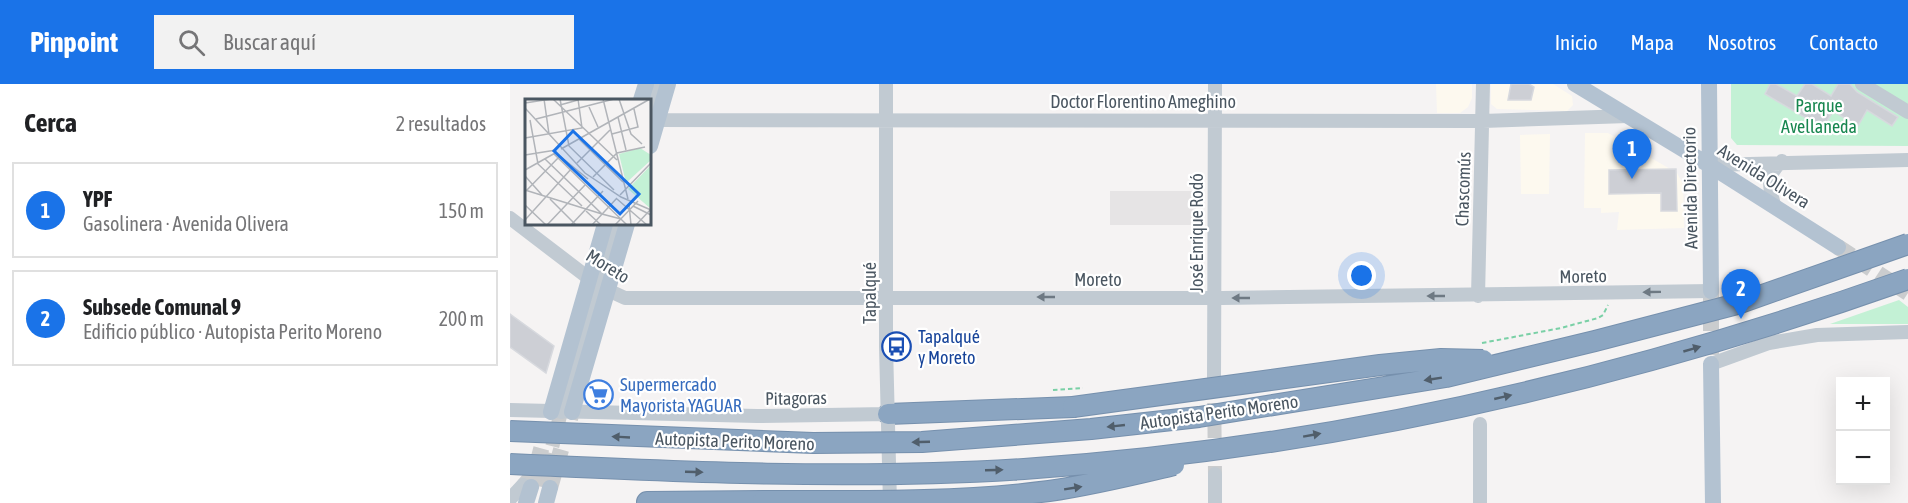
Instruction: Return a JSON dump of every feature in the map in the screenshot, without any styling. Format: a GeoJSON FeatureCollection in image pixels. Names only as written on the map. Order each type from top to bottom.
{"type":"FeatureCollection","features":[{"type":"Feature","properties":{"kind":"highway","name":"Autopista Perito Moreno"},"geometry":{"type":"LineString","coordinates":[[510,431],[813,443],[934,441],[1091,429],[1199,417],[1446,377],[1737,304],[1908,244]]}},
{"type":"Feature","properties":{"kind":"highway","name":"Autopista Perito Moreno"},"geometry":{"type":"LineString","coordinates":[[510,464],[787,475],[910,472],[1023,469],[1255,445],[1433,414],[1641,364],[1761,330],[1908,279]]}},
{"type":"Feature","properties":{"kind":"highway"},"geometry":{"type":"LineString","coordinates":[[888,414],[1073,407],[1380,365],[1441,359],[1510,360]]}},
{"type":"Feature","properties":{"kind":"highway"},"geometry":{"type":"LineString","coordinates":[[646,502],[861,501],[1047,492],[1107,482],[1255,445]]}},
{"type":"Feature","properties":{"kind":"main road"},"geometry":{"type":"LineString","coordinates":[[641,99],[646,84]]}},
{"type":"Feature","properties":{"kind":"main road"},"geometry":{"type":"LineString","coordinates":[[651,136],[653,116],[668,84]]}},
{"type":"Feature","properties":{"kind":"main road","name":"Avenida Olivera"},"geometry":{"type":"LineString","coordinates":[[1575,84],[1774,205],[1838,247]]}},
{"type":"Feature","properties":{"kind":"main road","name":"Avenida Directorio"},"geometry":{"type":"LineString","coordinates":[[1709,84],[1711,291]]}},
{"type":"Feature","properties":{"kind":"main road"},"geometry":{"type":"LineString","coordinates":[[561,412],[598,284],[605,225]]}},
{"type":"Feature","properties":{"kind":"main road"},"geometry":{"type":"LineString","coordinates":[[598,284],[627,225]]}},
{"type":"Feature","properties":{"kind":"main road"},"geometry":{"type":"LineString","coordinates":[[1711,364],[1713,503]]}},
{"type":"Feature","properties":{"kind":"street"},"geometry":{"type":"LineString","coordinates":[[653,116],[658,84]]}},
{"type":"Feature","properties":{"kind":"street","name":"Tapalqué"},"geometry":{"type":"LineString","coordinates":[[886,84],[890,503]]}},
{"type":"Feature","properties":{"kind":"street","name":"José Enrique Rodó"},"geometry":{"type":"LineString","coordinates":[[1214,382],[1215,84]]}},
{"type":"Feature","properties":{"kind":"street","name":"Chascomús"},"geometry":{"type":"LineString","coordinates":[[1478,296],[1483,84]]}},
{"type":"Feature","properties":{"kind":"street"},"geometry":{"type":"LineString","coordinates":[[1862,84],[1908,111]]}},
{"type":"Feature","properties":{"kind":"street","name":"Doctor Florentino Ameghino"},"geometry":{"type":"LineString","coordinates":[[653,116],[1483,121],[1628,116]]}},
{"type":"Feature","properties":{"kind":"street"},"geometry":{"type":"LineString","coordinates":[[1709,165],[1782,161],[1908,160]]}},
{"type":"Feature","properties":{"kind":"street"},"geometry":{"type":"LineString","coordinates":[[1774,205],[1770,177],[1773,169],[1782,161]]}},
{"type":"Feature","properties":{"kind":"street","name":"Moreto"},"geometry":{"type":"LineString","coordinates":[[510,218],[598,284],[626,298],[888,296],[1214,298],[1711,291]]}},
{"type":"Feature","properties":{"kind":"street"},"geometry":{"type":"LineString","coordinates":[[598,284],[617,225]]}},
{"type":"Feature","properties":{"kind":"street"},"geometry":{"type":"LineString","coordinates":[[1711,364],[1778,341],[1817,335],[1908,332]]}},
{"type":"Feature","properties":{"kind":"street","name":"Pitagoras"},"geometry":{"type":"LineString","coordinates":[[510,410],[757,416],[888,414]]}},
{"type":"Feature","properties":{"kind":"street"},"geometry":{"type":"LineString","coordinates":[[1480,424],[1480,503]]}},
{"type":"Feature","properties":{"kind":"street"},"geometry":{"type":"LineString","coordinates":[[1215,474],[1215,503]]}},
{"type":"Feature","properties":{"kind":"street"},"geometry":{"type":"LineString","coordinates":[[510,499],[536,492],[537,503]]}},
{"type":"Feature","properties":{"kind":"path"},"geometry":{"type":"LineString","coordinates":[[1477,344],[1561,328],[1598,318],[1608,309],[1609,293]]}},
{"type":"Feature","properties":{"kind":"shaded area"},"geometry":{"type":"Polygon","coordinates":[[[1436,84],[1472,84],[1472,98],[1468,107],[1460,113],[1437,113],[1436,84]]]}},
{"type":"Feature","properties":{"kind":"shaded area"},"geometry":{"type":"Polygon","coordinates":[[[1491,84],[1553,84],[1572,96],[1573,105],[1567,111],[1497,109],[1491,104],[1491,84]]]}},
{"type":"Feature","properties":{"kind":"shaded area"},"geometry":{"type":"Polygon","coordinates":[[[1585,133],[1608,133],[1677,173],[1683,184],[1684,228],[1617,230],[1619,212],[1601,213],[1601,208],[1584,208],[1585,133]]]}},
{"type":"Feature","properties":{"kind":"shaded area"},"geometry":{"type":"Polygon","coordinates":[[[1550,134],[1549,194],[1521,194],[1520,135],[1550,134]]]}},
{"type":"Feature","properties":{"kind":"shaded area"},"geometry":{"type":"Polygon","coordinates":[[[1110,191],[1196,191],[1196,225],[1110,225],[1110,191]]]}},
{"type":"Feature","properties":{"kind":"green space","name":"Parque Avellaneda"},"geometry":{"type":"Polygon","coordinates":[[[1731,84],[1908,84],[1908,146],[1737,145],[1731,138],[1731,84]]]}},
{"type":"Feature","properties":{"kind":"green space"},"geometry":{"type":"Polygon","coordinates":[[[1899,300],[1908,307],[1908,324],[1830,324],[1899,300]]]}},
{"type":"Feature","properties":{"kind":"building"},"geometry":{"type":"Polygon","coordinates":[[[1511,84],[1529,84],[1534,87],[1531,100],[1508,100],[1511,84]]]}},
{"type":"Feature","properties":{"kind":"building"},"geometry":{"type":"Polygon","coordinates":[[[1770,84],[1776,84],[1797,96],[1805,84],[1812,84],[1831,96],[1838,84],[1850,84],[1857,92],[1898,117],[1892,126],[1867,110],[1858,126],[1833,111],[1823,128],[1765,94],[1770,84]]]}},
{"type":"Feature","properties":{"kind":"building"},"geometry":{"type":"Polygon","coordinates":[[[1676,169],[1677,211],[1661,211],[1661,193],[1609,194],[1609,170],[1676,169]]]}},
{"type":"Feature","properties":{"kind":"building"},"geometry":{"type":"Polygon","coordinates":[[[510,314],[554,346],[546,373],[510,347],[510,314]]]}},
{"type":"Feature","properties":{"kind":"tunnel"},"geometry":{"type":"LineString","coordinates":[[1838,247],[1908,293]]}},
{"type":"Feature","properties":{"kind":"tunnel"},"geometry":{"type":"LineString","coordinates":[[1711,291],[1711,364]]}},
{"type":"Feature","properties":{"kind":"tunnel"},"geometry":{"type":"LineString","coordinates":[[1214,382],[1215,474]]}},
{"type":"Feature","properties":{"kind":"tunnel"},"geometry":{"type":"LineString","coordinates":[[531,487],[551,412]]}},
{"type":"Feature","properties":{"kind":"tunnel"},"geometry":{"type":"LineString","coordinates":[[542,487],[561,412]]}},
{"type":"Feature","properties":{"kind":"tunnel"},"geometry":{"type":"LineString","coordinates":[[550,488],[572,412]]}},
{"type":"Feature","properties":{"kind":"tunnel"},"geometry":{"type":"LineString","coordinates":[[523,485],[535,471]]}},
{"type":"Feature","properties":{"kind":"place","name":"YPF"},"geometry":{"type":"Point","coordinates":[1632,179]}},
{"type":"Feature","properties":{"kind":"place","name":"Subsede Comunal 9"},"geometry":{"type":"Point","coordinates":[1741,319]}},
{"type":"Feature","properties":{"kind":"place","name":"Tapalqué y Moreto"},"geometry":{"type":"Point","coordinates":[897,346]}},
{"type":"Feature","properties":{"kind":"place","name":"Supermercado Mayorista YAGUAR"},"geometry":{"type":"Point","coordinates":[599,394]}}]}
